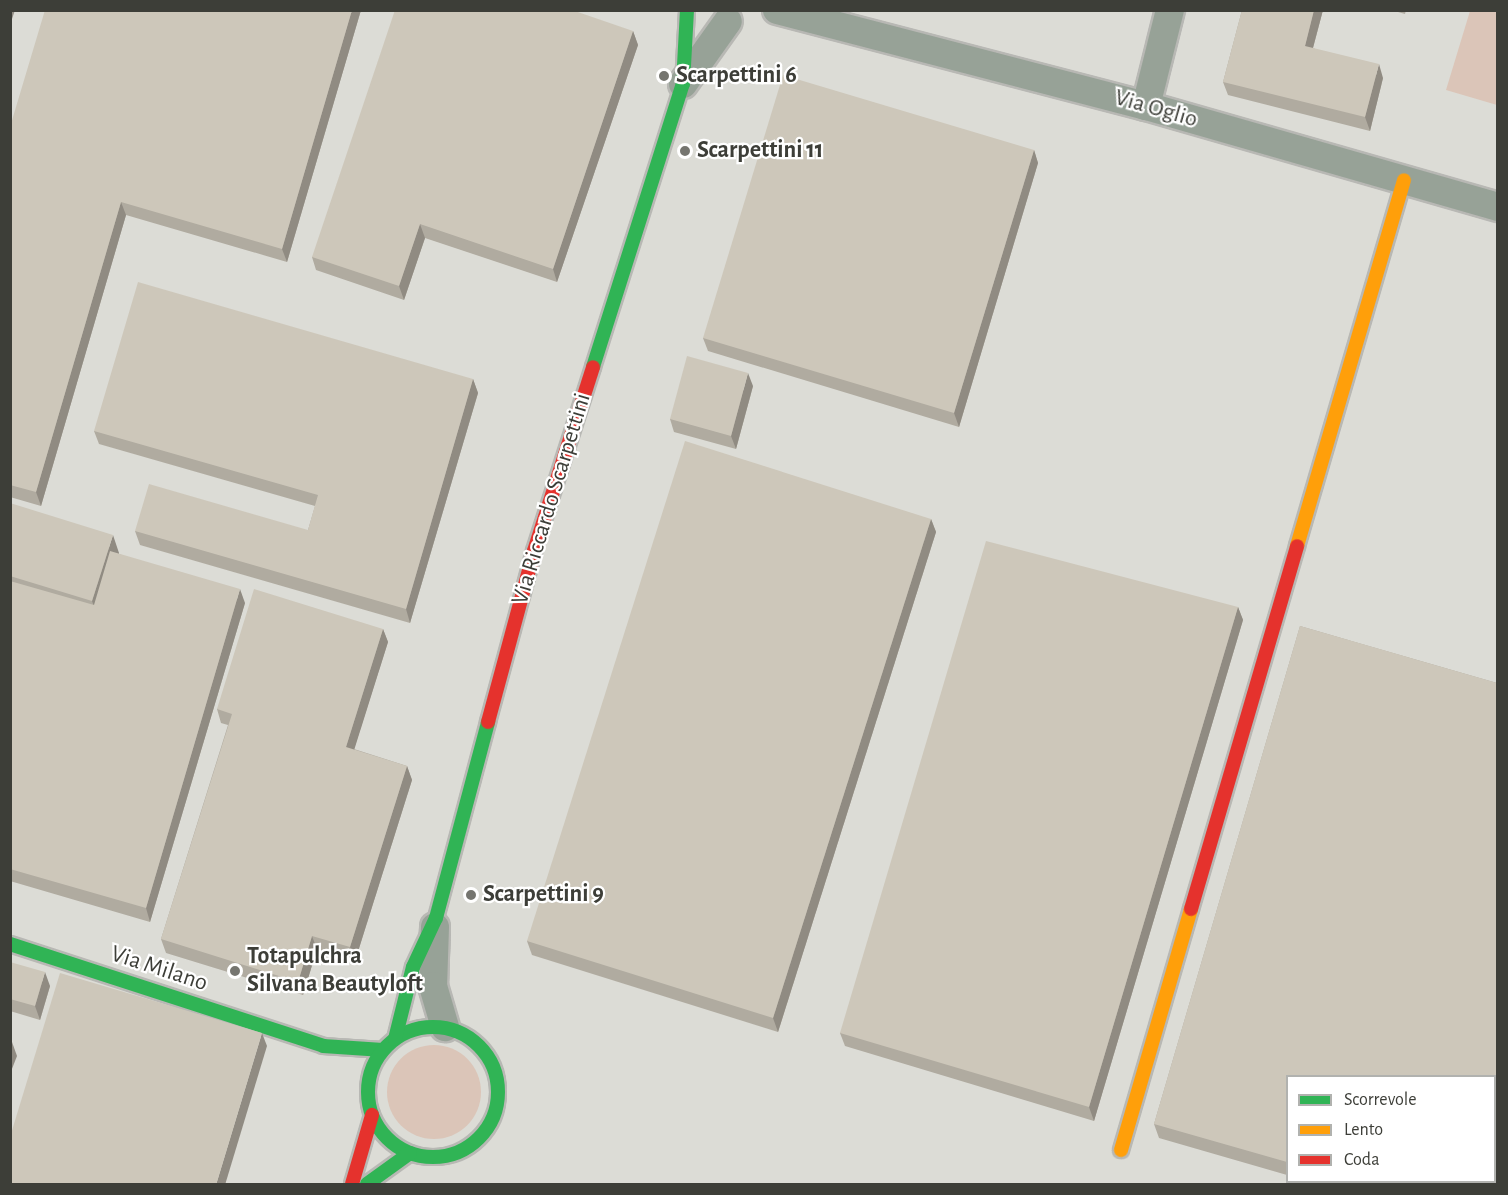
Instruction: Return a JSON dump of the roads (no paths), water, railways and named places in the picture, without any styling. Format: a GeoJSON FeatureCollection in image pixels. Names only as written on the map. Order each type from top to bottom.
{"type":"FeatureCollection","features":[{"type":"Feature","properties":{"kind":"street"},"geometry":{"type":"LineString","coordinates":[[687,10],[706,21],[738,16]]}},
{"type":"Feature","properties":{"kind":"street","name":"Via Riccardo Scarpettini"},"geometry":{"type":"LineString","coordinates":[[395,1039],[413,967],[436,918],[534,551],[683,84],[687,10]]}},
{"type":"Feature","properties":{"kind":"street","name":"Via Oglio"},"geometry":{"type":"LineString","coordinates":[[777,10],[807,14],[1146,106],[1497,207]]}},
{"type":"Feature","properties":{"kind":"street"},"geometry":{"type":"LineString","coordinates":[[1146,106],[1170,10]]}},
{"type":"Feature","properties":{"kind":"street","name":"Via Riccardo Scarpettini"},"geometry":{"type":"LineString","coordinates":[[683,84],[738,16]]}},
{"type":"Feature","properties":{"kind":"street"},"geometry":{"type":"LineString","coordinates":[[1120,1150],[1404,180]]}},
{"type":"Feature","properties":{"kind":"street","name":"Via Riccardo Scarpettini"},"geometry":{"type":"LineString","coordinates":[[436,918],[433,986],[445,1028]]}},
{"type":"Feature","properties":{"kind":"street","name":"Via Milano"},"geometry":{"type":"LineString","coordinates":[[10,944],[329,1047],[383,1050]]}},
{"type":"Feature","properties":{"kind":"street"},"geometry":{"type":"LineString","coordinates":[[352,1185],[372,1115],[368,1086],[383,1050],[395,1039],[414,1029],[445,1028],[484,1050],[498,1081],[498,1104],[490,1125],[465,1149],[433,1157],[410,1153],[387,1138],[372,1115]]}},
{"type":"Feature","properties":{"kind":"street","name":"Via Milano"},"geometry":{"type":"LineString","coordinates":[[329,1047],[343,1061]]}},
{"type":"Feature","properties":{"kind":"street"},"geometry":{"type":"LineString","coordinates":[[356,1074],[368,1086]]}},
{"type":"Feature","properties":{"kind":"street"},"geometry":{"type":"LineString","coordinates":[[367,1185],[410,1153]]}},
{"type":"Feature","properties":{"kind":"place","name":"Scarpettini 6"},"geometry":{"type":"Point","coordinates":[664,76]}},
{"type":"Feature","properties":{"kind":"place","name":"Scarpettini 11"},"geometry":{"type":"Point","coordinates":[685,151]}},
{"type":"Feature","properties":{"kind":"place","name":"Scarpettini 9"},"geometry":{"type":"Point","coordinates":[471,895]}},
{"type":"Feature","properties":{"kind":"place","name":"Totapulchra Silvana Beautyloft"},"geometry":{"type":"Point","coordinates":[235,971]}}]}
